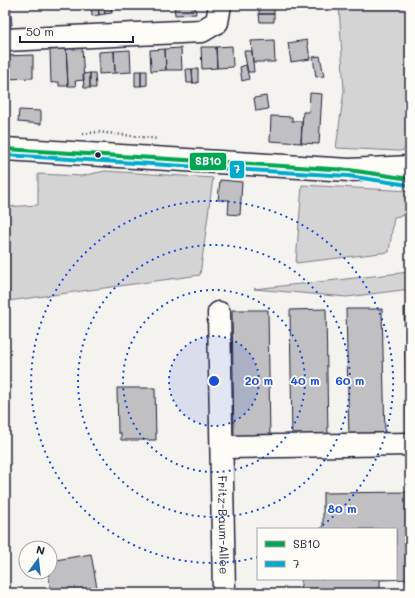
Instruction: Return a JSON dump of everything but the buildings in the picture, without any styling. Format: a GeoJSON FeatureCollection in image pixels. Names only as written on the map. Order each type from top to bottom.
{"type":"FeatureCollection","features":[{"type":"Feature","properties":{"kind":"main road"},"geometry":{"type":"LineString","coordinates":[[5,40],[202,31],[217,22],[220,5]]}},
{"type":"Feature","properties":{"kind":"main road"},"geometry":{"type":"LineString","coordinates":[[5,148],[349,170],[410,179]]}},
{"type":"Feature","properties":{"kind":"main road"},"geometry":{"type":"LineString","coordinates":[[349,170],[410,168]]}},
{"type":"Feature","properties":{"kind":"main road","name":"Fritz-Baum-Allee"},"geometry":{"type":"LineString","coordinates":[[219,313],[224,593]]}},
{"type":"Feature","properties":{"kind":"main road"},"geometry":{"type":"LineString","coordinates":[[222,452],[410,444]]}},
{"type":"Feature","properties":{"kind":"shaded area"},"geometry":{"type":"Polygon","coordinates":[[[339,5],[410,5],[410,149],[399,151],[336,148],[344,91],[339,5]]]}},
{"type":"Feature","properties":{"kind":"shaded area"},"geometry":{"type":"Polygon","coordinates":[[[105,171],[213,178],[200,275],[8,301],[5,292],[5,207],[38,205],[38,174],[81,176],[105,171]]]}},
{"type":"Feature","properties":{"kind":"shaded area"},"geometry":{"type":"Polygon","coordinates":[[[302,185],[410,191],[410,214],[394,217],[389,252],[296,263],[302,185]]]}},
{"type":"Feature","properties":{"kind":"shaded area"},"geometry":{"type":"Polygon","coordinates":[[[410,272],[410,289],[347,297],[254,289],[410,272]]]}},
{"type":"Feature","properties":{"kind":"transit line","name":"SB10"},"geometry":{"type":"LineString","coordinates":[[5,149],[349,170],[410,179]]}},
{"type":"Feature","properties":{"kind":"transit line","name":"7"},"geometry":{"type":"LineString","coordinates":[[5,155],[348,176],[409,185]]}}]}
